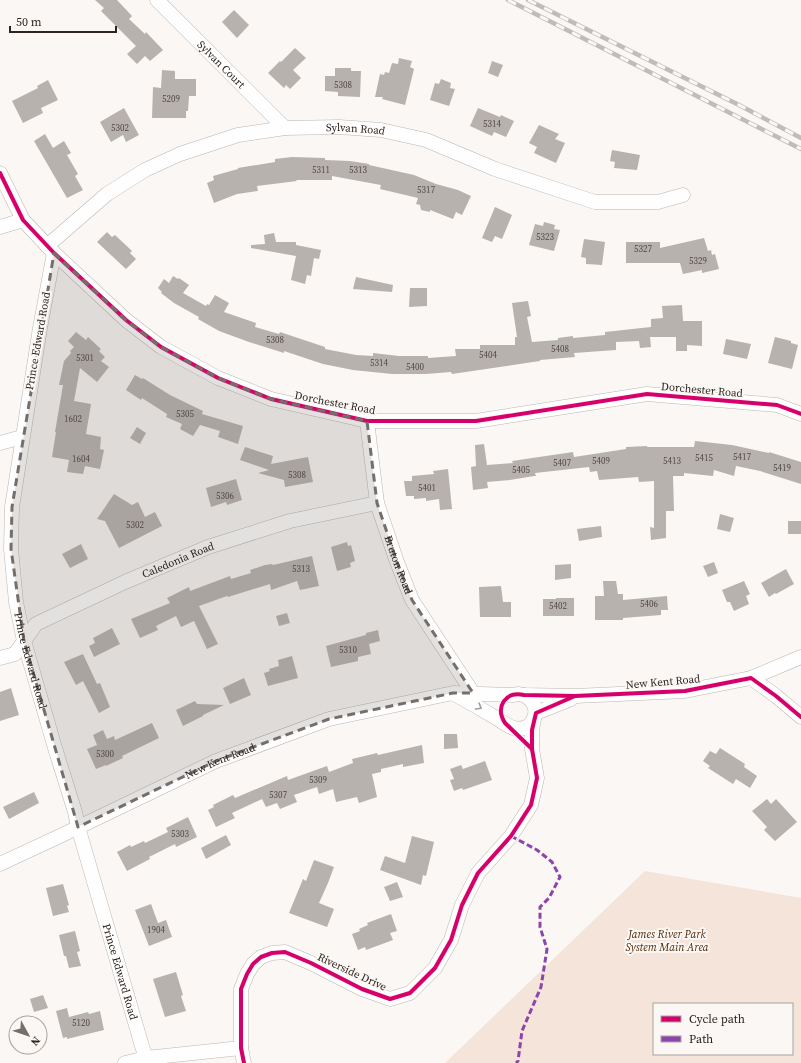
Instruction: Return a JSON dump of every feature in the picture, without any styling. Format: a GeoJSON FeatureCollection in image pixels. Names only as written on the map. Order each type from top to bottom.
{"type":"FeatureCollection","features":[{"type":"Feature","properties":{"kind":"street","name":"Sylvan Court"},"geometry":{"type":"LineString","coordinates":[[157,0],[286,128]]}},
{"type":"Feature","properties":{"kind":"street","name":"Sylvan Road"},"geometry":{"type":"LineString","coordinates":[[50,249],[108,194],[145,170],[180,154],[238,135],[286,128],[339,127],[381,130],[426,140],[495,169],[595,202],[658,202],[683,195]]}},
{"type":"Feature","properties":{"kind":"street","name":"Dorchester Road"},"geometry":{"type":"LineString","coordinates":[[0,174],[23,220],[50,249],[126,320],[162,347],[218,378],[271,399],[367,421],[476,421],[647,394],[777,405],[801,414]]}},
{"type":"Feature","properties":{"kind":"street"},"geometry":{"type":"LineString","coordinates":[[0,227],[23,220]]}},
{"type":"Feature","properties":{"kind":"street","name":"Prince Edward Road"},"geometry":{"type":"LineString","coordinates":[[50,249],[40,328],[12,507],[11,549],[16,602],[24,641],[146,1058]]}},
{"type":"Feature","properties":{"kind":"street","name":"Bruton Road"},"geometry":{"type":"LineString","coordinates":[[367,421],[377,503],[397,562],[412,600],[473,693]]}},
{"type":"Feature","properties":{"kind":"street"},"geometry":{"type":"LineString","coordinates":[[0,443],[22,437]]}},
{"type":"Feature","properties":{"kind":"street","name":"Caledonia Road"},"geometry":{"type":"LineString","coordinates":[[0,658],[15,654],[36,624],[125,582],[208,547],[290,521],[377,503]]}},
{"type":"Feature","properties":{"kind":"street","name":"New Kent Road"},"geometry":{"type":"LineString","coordinates":[[0,864],[216,761],[329,719],[452,693],[575,696],[685,691],[751,678],[801,657]]}},
{"type":"Feature","properties":{"kind":"street"},"geometry":{"type":"LineString","coordinates":[[751,678],[801,717]]}},
{"type":"Feature","properties":{"kind":"street"},"geometry":{"type":"LineString","coordinates":[[452,693],[507,725]]}},
{"type":"Feature","properties":{"kind":"street"},"geometry":{"type":"LineString","coordinates":[[532,749],[507,725],[502,718],[502,706],[508,697],[519,695],[529,698],[533,702],[535,707],[535,715]]}},
{"type":"Feature","properties":{"kind":"street","name":"New Kent Road"},"geometry":{"type":"LineString","coordinates":[[507,725],[515,729],[527,727],[535,715],[575,696]]}},
{"type":"Feature","properties":{"kind":"street","name":"Riverside Drive"},"geometry":{"type":"LineString","coordinates":[[244,1063],[241,1048],[241,989],[247,974],[253,964],[260,957],[272,953],[285,952],[311,963],[362,989],[390,1000],[410,993],[435,968],[451,940],[462,905],[478,873],[510,836],[531,805],[537,778],[532,749],[532,730],[535,715]]}},
{"type":"Feature","properties":{"kind":"street"},"geometry":{"type":"LineString","coordinates":[[125,1063],[146,1058],[241,1048]]}},
{"type":"Feature","properties":{"kind":"highlighted area"},"geometry":{"type":"Polygon","coordinates":[[[54,253],[126,320],[161,347],[218,378],[271,399],[367,421],[377,503],[397,562],[412,600],[473,693],[453,693],[329,719],[216,761],[78,827],[24,641],[11,549],[12,507],[54,253]]]}},
{"type":"Feature","properties":{"kind":"green space","name":"James River Park System Main Area"},"geometry":{"type":"Polygon","coordinates":[[[645,871],[801,898],[801,1063],[445,1063],[645,871]]]}},
{"type":"Feature","properties":{"kind":"building"},"geometry":{"type":"Polygon","coordinates":[[[95,0],[117,0],[132,16],[129,19],[145,34],[146,32],[163,50],[150,61],[145,56],[137,64],[127,54],[136,46],[101,11],[104,8],[95,0]]]}},
{"type":"Feature","properties":{"kind":"building"},"geometry":{"type":"Polygon","coordinates":[[[234,10],[249,25],[237,38],[222,22],[234,10]]]}},
{"type":"Feature","properties":{"kind":"building"},"geometry":{"type":"Polygon","coordinates":[[[295,48],[306,58],[293,70],[301,78],[290,89],[286,85],[284,88],[268,73],[295,48]]]}},
{"type":"Feature","properties":{"kind":"building"},"geometry":{"type":"Polygon","coordinates":[[[399,58],[412,61],[410,67],[414,69],[405,105],[382,99],[383,97],[375,97],[380,74],[384,75],[385,72],[389,73],[392,63],[398,64],[399,58]]]}},
{"type":"Feature","properties":{"kind":"building"},"geometry":{"type":"Polygon","coordinates":[[[492,61],[503,65],[498,77],[488,73],[492,61]]]}},
{"type":"Feature","properties":{"kind":"building"},"geometry":{"type":"Polygon","coordinates":[[[335,68],[351,68],[351,71],[361,71],[360,97],[338,96],[338,92],[325,91],[325,76],[335,76],[335,68]]]}},
{"type":"Feature","properties":{"kind":"building"},"geometry":{"type":"Polygon","coordinates":[[[162,70],[175,71],[175,79],[196,79],[196,96],[189,96],[186,118],[152,118],[153,87],[161,88],[162,70]]]}},
{"type":"Feature","properties":{"kind":"building"},"geometry":{"type":"Polygon","coordinates":[[[441,79],[451,83],[450,88],[455,89],[449,106],[430,100],[435,83],[439,84],[441,79]]]}},
{"type":"Feature","properties":{"kind":"building"},"geometry":{"type":"Polygon","coordinates":[[[48,80],[58,100],[41,108],[43,113],[23,123],[12,101],[38,88],[37,86],[48,80]]]}},
{"type":"Feature","properties":{"kind":"building"},"geometry":{"type":"Polygon","coordinates":[[[124,108],[139,135],[126,142],[123,135],[111,142],[100,122],[124,108]]]}},
{"type":"Feature","properties":{"kind":"building"},"geometry":{"type":"Polygon","coordinates":[[[478,108],[500,117],[501,115],[514,121],[506,137],[494,132],[492,136],[470,126],[478,108]]]}},
{"type":"Feature","properties":{"kind":"building"},"geometry":{"type":"Polygon","coordinates":[[[539,125],[559,134],[555,139],[565,143],[556,163],[534,153],[537,147],[529,143],[539,125]]]}},
{"type":"Feature","properties":{"kind":"building"},"geometry":{"type":"Polygon","coordinates":[[[45,134],[53,148],[64,141],[71,153],[67,155],[78,174],[75,176],[83,190],[67,198],[34,141],[45,134]]]}},
{"type":"Feature","properties":{"kind":"building"},"geometry":{"type":"Polygon","coordinates":[[[612,150],[640,155],[637,170],[614,168],[615,162],[610,161],[612,150]]]}},
{"type":"Feature","properties":{"kind":"building"},"geometry":{"type":"Polygon","coordinates":[[[292,157],[325,158],[325,160],[350,161],[369,164],[414,175],[471,196],[462,215],[456,212],[453,219],[430,210],[430,212],[421,210],[420,205],[416,204],[418,198],[380,189],[381,185],[332,176],[332,180],[296,180],[297,181],[257,186],[258,191],[237,194],[214,203],[207,183],[214,180],[213,176],[238,168],[275,162],[275,159],[292,157]]]}},
{"type":"Feature","properties":{"kind":"building"},"geometry":{"type":"Polygon","coordinates":[[[495,207],[512,215],[502,239],[495,236],[492,242],[482,238],[495,207]]]}},
{"type":"Feature","properties":{"kind":"building"},"geometry":{"type":"Polygon","coordinates":[[[544,222],[555,225],[554,229],[560,230],[554,251],[529,245],[535,224],[543,226],[544,222]]]}},
{"type":"Feature","properties":{"kind":"building"},"geometry":{"type":"Polygon","coordinates":[[[107,232],[112,237],[115,235],[132,251],[130,253],[136,259],[126,269],[97,242],[107,232]]]}},
{"type":"Feature","properties":{"kind":"building"},"geometry":{"type":"Polygon","coordinates":[[[274,233],[276,242],[296,242],[296,245],[321,250],[319,259],[314,258],[311,276],[307,275],[305,284],[291,280],[296,256],[251,248],[251,245],[265,244],[264,235],[274,233]]]}},
{"type":"Feature","properties":{"kind":"building"},"geometry":{"type":"Polygon","coordinates":[[[704,238],[708,251],[711,250],[712,255],[715,254],[719,269],[702,273],[702,270],[683,274],[680,263],[626,263],[626,242],[660,242],[660,248],[704,238]]]}},
{"type":"Feature","properties":{"kind":"building"},"geometry":{"type":"Polygon","coordinates":[[[584,239],[605,242],[602,265],[586,264],[586,258],[581,257],[584,239]]]}},
{"type":"Feature","properties":{"kind":"building"},"geometry":{"type":"Polygon","coordinates":[[[173,276],[189,285],[183,293],[206,306],[207,304],[209,305],[215,295],[229,303],[224,312],[256,323],[255,327],[279,334],[280,332],[325,347],[325,349],[356,355],[373,356],[373,353],[399,356],[428,356],[428,358],[456,356],[455,349],[480,349],[480,345],[515,345],[515,337],[517,337],[512,303],[528,301],[531,316],[527,317],[532,342],[558,340],[558,338],[573,336],[573,338],[605,335],[605,332],[651,327],[651,319],[663,318],[662,306],[682,305],[683,321],[702,321],[702,346],[687,345],[687,351],[676,351],[676,337],[650,337],[651,347],[640,348],[639,341],[616,342],[616,350],[574,353],[575,357],[540,360],[452,374],[451,372],[392,374],[353,370],[323,364],[284,351],[284,353],[219,331],[198,319],[199,317],[174,303],[161,293],[162,292],[158,288],[164,279],[169,283],[173,276]]]}},
{"type":"Feature","properties":{"kind":"building"},"geometry":{"type":"Polygon","coordinates":[[[356,277],[393,285],[392,292],[353,289],[356,277]]]}},
{"type":"Feature","properties":{"kind":"building"},"geometry":{"type":"Polygon","coordinates":[[[410,288],[427,288],[427,306],[409,307],[410,288]]]}},
{"type":"Feature","properties":{"kind":"building"},"geometry":{"type":"Polygon","coordinates":[[[76,332],[86,340],[88,337],[101,349],[99,351],[105,357],[101,361],[109,367],[97,382],[80,368],[74,401],[91,404],[86,434],[101,437],[100,449],[104,450],[100,469],[85,466],[83,474],[67,472],[69,460],[52,457],[63,385],[59,385],[64,361],[74,347],[68,341],[76,332]]]}},
{"type":"Feature","properties":{"kind":"building"},"geometry":{"type":"Polygon","coordinates":[[[775,337],[791,341],[791,343],[798,345],[792,369],[768,363],[775,337]]]}},
{"type":"Feature","properties":{"kind":"building"},"geometry":{"type":"Polygon","coordinates":[[[726,339],[751,344],[747,359],[723,354],[726,339]]]}},
{"type":"Feature","properties":{"kind":"building"},"geometry":{"type":"Polygon","coordinates":[[[135,375],[142,379],[143,378],[170,395],[203,411],[202,414],[243,426],[238,444],[218,437],[220,431],[200,425],[193,436],[180,429],[182,424],[166,417],[167,414],[126,390],[135,375]]]}},
{"type":"Feature","properties":{"kind":"building"},"geometry":{"type":"Polygon","coordinates":[[[137,427],[146,433],[140,444],[130,438],[137,427]]]}},
{"type":"Feature","properties":{"kind":"building"},"geometry":{"type":"Polygon","coordinates":[[[695,441],[732,445],[769,452],[801,462],[801,484],[760,471],[736,466],[734,476],[714,470],[713,476],[684,473],[684,476],[673,476],[674,511],[666,511],[666,538],[651,540],[650,527],[654,528],[654,481],[639,482],[638,477],[599,480],[597,471],[590,472],[589,467],[535,473],[536,476],[487,482],[488,488],[473,490],[471,467],[476,466],[475,445],[484,444],[487,465],[513,463],[512,461],[573,452],[574,457],[626,449],[626,447],[694,447],[695,441]]]}},
{"type":"Feature","properties":{"kind":"building"},"geometry":{"type":"Polygon","coordinates":[[[245,447],[273,456],[271,464],[308,457],[313,482],[285,487],[284,480],[258,473],[269,470],[240,460],[245,447]]]}},
{"type":"Feature","properties":{"kind":"building"},"geometry":{"type":"Polygon","coordinates":[[[448,469],[452,509],[440,510],[439,499],[426,501],[426,498],[414,499],[414,496],[406,496],[404,481],[412,481],[412,476],[434,474],[433,471],[448,469]]]}},
{"type":"Feature","properties":{"kind":"building"},"geometry":{"type":"Polygon","coordinates":[[[236,479],[242,500],[227,505],[226,502],[211,507],[206,488],[236,479]]]}},
{"type":"Feature","properties":{"kind":"building"},"geometry":{"type":"Polygon","coordinates":[[[114,494],[132,505],[138,502],[145,517],[155,512],[162,526],[119,548],[105,521],[97,519],[114,494]]]}},
{"type":"Feature","properties":{"kind":"building"},"geometry":{"type":"Polygon","coordinates":[[[720,514],[734,518],[730,532],[717,529],[720,514]]]}},
{"type":"Feature","properties":{"kind":"building"},"geometry":{"type":"Polygon","coordinates":[[[788,521],[801,521],[801,534],[788,534],[788,521]]]}},
{"type":"Feature","properties":{"kind":"building"},"geometry":{"type":"Polygon","coordinates":[[[601,526],[602,537],[579,541],[577,529],[601,526]]]}},
{"type":"Feature","properties":{"kind":"building"},"geometry":{"type":"Polygon","coordinates":[[[347,542],[348,546],[351,545],[355,561],[350,563],[351,567],[337,571],[331,547],[347,542]]]}},
{"type":"Feature","properties":{"kind":"building"},"geometry":{"type":"Polygon","coordinates":[[[81,544],[88,559],[70,568],[62,554],[81,544]]]}},
{"type":"Feature","properties":{"kind":"building"},"geometry":{"type":"Polygon","coordinates":[[[312,556],[319,586],[300,590],[297,581],[271,590],[270,584],[228,597],[227,596],[199,606],[218,644],[207,649],[194,621],[181,627],[176,616],[156,626],[158,630],[140,638],[131,619],[170,603],[167,598],[189,587],[190,591],[230,576],[231,579],[251,573],[250,570],[265,565],[273,565],[312,556]]]}},
{"type":"Feature","properties":{"kind":"building"},"geometry":{"type":"Polygon","coordinates":[[[714,562],[718,573],[708,577],[703,566],[714,562]]]}},
{"type":"Feature","properties":{"kind":"building"},"geometry":{"type":"Polygon","coordinates":[[[571,564],[571,578],[555,580],[555,565],[571,564]]]}},
{"type":"Feature","properties":{"kind":"building"},"geometry":{"type":"Polygon","coordinates":[[[786,569],[794,584],[769,597],[761,583],[786,569]]]}},
{"type":"Feature","properties":{"kind":"building"},"geometry":{"type":"Polygon","coordinates":[[[603,581],[616,581],[618,594],[623,594],[623,600],[667,596],[668,610],[661,610],[661,615],[623,618],[623,620],[595,620],[595,596],[604,596],[603,581]]]}},
{"type":"Feature","properties":{"kind":"building"},"geometry":{"type":"Polygon","coordinates":[[[744,581],[750,594],[746,596],[749,604],[734,611],[730,602],[727,602],[722,590],[744,581]]]}},
{"type":"Feature","properties":{"kind":"building"},"geometry":{"type":"Polygon","coordinates":[[[501,586],[503,602],[511,602],[511,617],[480,617],[479,587],[501,586]]]}},
{"type":"Feature","properties":{"kind":"building"},"geometry":{"type":"Polygon","coordinates":[[[574,598],[574,616],[543,616],[543,599],[574,598]]]}},
{"type":"Feature","properties":{"kind":"building"},"geometry":{"type":"Polygon","coordinates":[[[287,613],[290,623],[279,626],[276,616],[287,613]]]}},
{"type":"Feature","properties":{"kind":"building"},"geometry":{"type":"Polygon","coordinates":[[[112,628],[120,644],[94,657],[89,646],[95,643],[93,638],[112,628]]]}},
{"type":"Feature","properties":{"kind":"building"},"geometry":{"type":"Polygon","coordinates":[[[378,630],[380,641],[369,644],[371,654],[358,657],[358,661],[331,667],[326,646],[366,635],[366,633],[378,630]]]}},
{"type":"Feature","properties":{"kind":"building"},"geometry":{"type":"Polygon","coordinates":[[[83,654],[97,684],[100,683],[110,707],[99,713],[83,681],[76,685],[64,662],[83,654]]]}},
{"type":"Feature","properties":{"kind":"building"},"geometry":{"type":"Polygon","coordinates":[[[292,656],[298,678],[268,686],[264,673],[270,671],[269,669],[279,666],[278,660],[292,656]]]}},
{"type":"Feature","properties":{"kind":"building"},"geometry":{"type":"Polygon","coordinates":[[[244,678],[251,695],[230,704],[223,688],[244,678]]]}},
{"type":"Feature","properties":{"kind":"building"},"geometry":{"type":"Polygon","coordinates":[[[11,688],[19,715],[0,721],[0,692],[11,688]]]}},
{"type":"Feature","properties":{"kind":"building"},"geometry":{"type":"Polygon","coordinates":[[[195,701],[197,704],[224,705],[183,726],[176,710],[195,701]]]}},
{"type":"Feature","properties":{"kind":"building"},"geometry":{"type":"Polygon","coordinates":[[[152,723],[159,738],[122,756],[123,758],[96,769],[87,749],[97,745],[93,735],[103,730],[107,739],[114,736],[115,740],[152,723]]]}},
{"type":"Feature","properties":{"kind":"building"},"geometry":{"type":"Polygon","coordinates":[[[444,734],[457,734],[458,748],[444,749],[444,734]]]}},
{"type":"Feature","properties":{"kind":"building"},"geometry":{"type":"Polygon","coordinates":[[[422,745],[424,763],[403,767],[403,764],[381,769],[381,772],[372,774],[377,797],[359,803],[357,797],[336,802],[333,789],[319,794],[317,787],[294,795],[297,802],[280,809],[277,803],[266,807],[262,799],[232,813],[235,818],[216,827],[208,810],[214,807],[213,805],[233,795],[235,798],[287,776],[288,780],[327,766],[329,772],[353,763],[352,759],[422,745]]]}},
{"type":"Feature","properties":{"kind":"building"},"geometry":{"type":"Polygon","coordinates":[[[720,748],[745,764],[744,767],[757,776],[750,788],[736,779],[733,784],[708,768],[710,766],[703,761],[710,751],[716,754],[720,748]]]}},
{"type":"Feature","properties":{"kind":"building"},"geometry":{"type":"Polygon","coordinates":[[[485,761],[492,780],[463,790],[462,788],[454,791],[450,780],[454,779],[450,769],[461,765],[463,769],[485,761]]]}},
{"type":"Feature","properties":{"kind":"building"},"geometry":{"type":"Polygon","coordinates":[[[34,792],[39,803],[9,819],[3,807],[34,792]]]}},
{"type":"Feature","properties":{"kind":"building"},"geometry":{"type":"Polygon","coordinates":[[[767,799],[771,804],[776,799],[797,822],[775,841],[764,830],[767,827],[752,811],[767,799]]]}},
{"type":"Feature","properties":{"kind":"building"},"geometry":{"type":"Polygon","coordinates":[[[188,817],[197,837],[176,847],[175,844],[149,857],[150,859],[127,871],[117,852],[130,845],[131,847],[144,841],[145,843],[168,832],[166,828],[188,817]]]}},
{"type":"Feature","properties":{"kind":"building"},"geometry":{"type":"Polygon","coordinates":[[[226,835],[231,845],[206,859],[201,848],[226,835]]]}},
{"type":"Feature","properties":{"kind":"building"},"geometry":{"type":"Polygon","coordinates":[[[412,836],[434,842],[426,876],[423,875],[421,885],[380,870],[385,856],[405,863],[412,836]]]}},
{"type":"Feature","properties":{"kind":"building"},"geometry":{"type":"Polygon","coordinates":[[[314,860],[334,867],[319,903],[334,909],[327,927],[289,913],[303,879],[306,881],[314,860]]]}},
{"type":"Feature","properties":{"kind":"building"},"geometry":{"type":"Polygon","coordinates":[[[397,882],[403,897],[390,901],[384,887],[397,882]]]}},
{"type":"Feature","properties":{"kind":"building"},"geometry":{"type":"Polygon","coordinates":[[[63,884],[69,905],[67,906],[69,912],[53,916],[46,888],[63,884]]]}},
{"type":"Feature","properties":{"kind":"building"},"geometry":{"type":"Polygon","coordinates":[[[151,904],[158,923],[166,920],[172,937],[149,946],[135,910],[151,904]]]}},
{"type":"Feature","properties":{"kind":"building"},"geometry":{"type":"Polygon","coordinates":[[[391,914],[397,931],[390,933],[393,940],[366,950],[365,947],[358,950],[352,934],[360,931],[359,929],[368,925],[367,923],[391,914]]]}},
{"type":"Feature","properties":{"kind":"building"},"geometry":{"type":"Polygon","coordinates":[[[75,931],[80,951],[77,952],[81,966],[69,968],[66,956],[64,956],[59,935],[75,931]]]}},
{"type":"Feature","properties":{"kind":"building"},"geometry":{"type":"Polygon","coordinates":[[[176,972],[186,1011],[165,1017],[153,979],[176,972]]]}},
{"type":"Feature","properties":{"kind":"building"},"geometry":{"type":"Polygon","coordinates":[[[43,995],[48,1008],[34,1012],[30,999],[43,995]]]}},
{"type":"Feature","properties":{"kind":"building"},"geometry":{"type":"Polygon","coordinates":[[[67,1008],[69,1017],[88,1012],[89,1014],[100,1011],[104,1030],[67,1039],[67,1037],[63,1038],[56,1011],[67,1008]]]}},
{"type":"Feature","properties":{"kind":"railway"},"geometry":{"type":"LineString","coordinates":[[508,0],[801,149]]}},
{"type":"Feature","properties":{"kind":"railway"},"geometry":{"type":"LineString","coordinates":[[528,0],[739,105],[801,138]]}},
{"type":"Feature","properties":{"kind":"marked path"},"geometry":{"type":"LineString","coordinates":[[511,836],[537,850],[552,862],[560,877],[549,898],[540,907],[540,927],[547,949],[541,987],[522,1031],[518,1061],[516,1063]]}},
{"type":"Feature","properties":{"kind":"cycle path"},"geometry":{"type":"LineString","coordinates":[[0,173],[23,220],[54,253],[126,320],[161,347],[218,378],[271,399],[367,421],[476,421],[647,394],[777,405],[801,414]]}},
{"type":"Feature","properties":{"kind":"cycle path"},"geometry":{"type":"LineString","coordinates":[[532,749],[505,723],[502,717],[502,706],[507,698],[512,695],[575,696],[685,691],[751,678],[801,717]]}},
{"type":"Feature","properties":{"kind":"cycle path"},"geometry":{"type":"LineString","coordinates":[[244,1063],[241,1048],[241,989],[253,964],[261,957],[272,953],[285,952],[311,963],[362,989],[390,999],[410,993],[435,968],[451,940],[462,905],[478,873],[511,836],[531,805],[537,778],[532,749],[532,730],[536,713],[575,696]]}}]}
